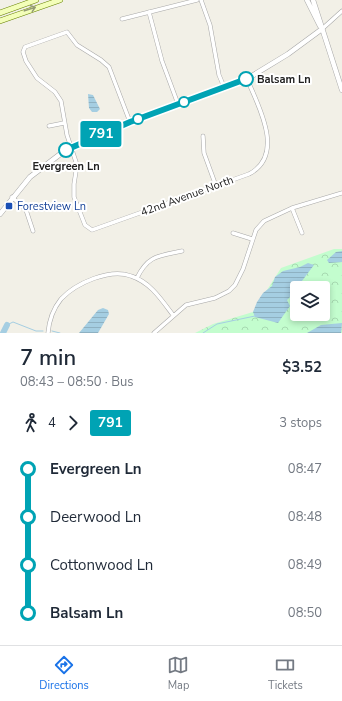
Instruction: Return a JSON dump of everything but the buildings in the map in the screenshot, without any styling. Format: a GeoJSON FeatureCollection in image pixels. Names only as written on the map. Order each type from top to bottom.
{"type":"FeatureCollection","features":[{"type":"Feature","properties":{"kind":"main road"},"geometry":{"type":"LineString","coordinates":[[0,13],[36,0]]}},
{"type":"Feature","properties":{"kind":"main road"},"geometry":{"type":"LineString","coordinates":[[0,21],[60,0]]}},
{"type":"Feature","properties":{"kind":"street"},"geometry":{"type":"LineString","coordinates":[[122,19],[197,0]]}},
{"type":"Feature","properties":{"kind":"street"},"geometry":{"type":"LineString","coordinates":[[201,0],[210,24],[224,87]]}},
{"type":"Feature","properties":{"kind":"street"},"geometry":{"type":"LineString","coordinates":[[307,0],[322,29]]}},
{"type":"Feature","properties":{"kind":"street"},"geometry":{"type":"LineString","coordinates":[[313,0],[342,90]]}},
{"type":"Feature","properties":{"kind":"street"},"geometry":{"type":"LineString","coordinates":[[0,214],[12,197],[40,167],[72,147],[130,122],[246,78],[275,63],[322,29],[342,11]]}},
{"type":"Feature","properties":{"kind":"street"},"geometry":{"type":"LineString","coordinates":[[149,12],[162,61],[178,104]]}},
{"type":"Feature","properties":{"kind":"street"},"geometry":{"type":"LineString","coordinates":[[72,147],[64,123],[63,108],[59,96],[36,78],[26,61],[23,52],[27,45],[67,32],[77,45],[101,60],[109,67],[130,122]]}},
{"type":"Feature","properties":{"kind":"street","name":"42nd Avenue North"},"geometry":{"type":"LineString","coordinates":[[72,147],[77,165],[74,184],[74,197],[84,225],[89,229],[95,229],[254,171],[262,164],[267,151],[266,123],[246,78]]}},
{"type":"Feature","properties":{"kind":"street"},"geometry":{"type":"LineString","coordinates":[[49,126],[64,123]]}},
{"type":"Feature","properties":{"kind":"street"},"geometry":{"type":"LineString","coordinates":[[203,136],[204,153],[216,186]]}},
{"type":"Feature","properties":{"kind":"street"},"geometry":{"type":"LineString","coordinates":[[154,333],[186,305],[215,298],[229,291],[239,278],[256,230],[264,221],[292,208],[342,193]]}},
{"type":"Feature","properties":{"kind":"street"},"geometry":{"type":"LineString","coordinates":[[12,197],[29,214],[32,231]]}},
{"type":"Feature","properties":{"kind":"street"},"geometry":{"type":"LineString","coordinates":[[292,208],[302,232]]}},
{"type":"Feature","properties":{"kind":"street"},"geometry":{"type":"LineString","coordinates":[[233,233],[252,240]]}},
{"type":"Feature","properties":{"kind":"street"},"geometry":{"type":"LineString","coordinates":[[137,278],[144,265],[152,258],[182,251]]}},
{"type":"Feature","properties":{"kind":"street"},"geometry":{"type":"LineString","coordinates":[[48,333],[55,307],[61,300],[73,290],[107,275],[122,274],[137,278],[150,286],[173,315]]}},
{"type":"Feature","properties":{"kind":"green space"},"geometry":{"type":"Polygon","coordinates":[[[334,249],[342,249],[342,333],[195,333],[213,324],[253,312],[281,268],[334,249]]]}},
{"type":"Feature","properties":{"kind":"water"},"geometry":{"type":"Polygon","coordinates":[[[88,94],[93,95],[100,109],[97,112],[92,112],[89,108],[88,94]]]}},
{"type":"Feature","properties":{"kind":"water"},"geometry":{"type":"Polygon","coordinates":[[[342,251],[342,262],[329,263],[327,260],[336,252],[342,251]]]}},
{"type":"Feature","properties":{"kind":"water"},"geometry":{"type":"Polygon","coordinates":[[[308,263],[314,265],[302,281],[290,281],[290,297],[287,300],[290,306],[278,323],[255,317],[253,312],[257,302],[263,293],[272,286],[275,277],[283,271],[300,267],[308,263]]]}},
{"type":"Feature","properties":{"kind":"water"},"geometry":{"type":"Polygon","coordinates":[[[103,308],[108,310],[109,314],[98,333],[79,333],[98,310],[103,308]]]}},
{"type":"Feature","properties":{"kind":"water"},"geometry":{"type":"Polygon","coordinates":[[[342,323],[341,333],[307,333],[321,325],[342,323]]]}},
{"type":"Feature","properties":{"kind":"waterway"},"geometry":{"type":"LineString","coordinates":[[203,333],[217,324],[255,316]]}},
{"type":"Feature","properties":{"kind":"waterway"},"geometry":{"type":"LineString","coordinates":[[7,325],[13,322],[36,331],[43,331]]}},
{"type":"Feature","properties":{"kind":"waterway"},"geometry":{"type":"LineString","coordinates":[[3,333],[7,325]]}},
{"type":"Feature","properties":{"kind":"waterway"},"geometry":{"type":"LineString","coordinates":[[52,331],[60,333]]}},
{"type":"Feature","properties":{"kind":"bus line","name":"791"},"geometry":{"type":"LineString","coordinates":[[66,150],[130,122],[246,79]]}},
{"type":"Feature","properties":{"kind":"place","name":"Balsam Ln"},"geometry":{"type":"Point","coordinates":[246,79]}},
{"type":"Feature","properties":{"kind":"place","name":"Evergreen Ln"},"geometry":{"type":"Point","coordinates":[66,150]}},
{"type":"Feature","properties":{"kind":"place","name":"Forestview Ln"},"geometry":{"type":"Point","coordinates":[9,206]}}]}
